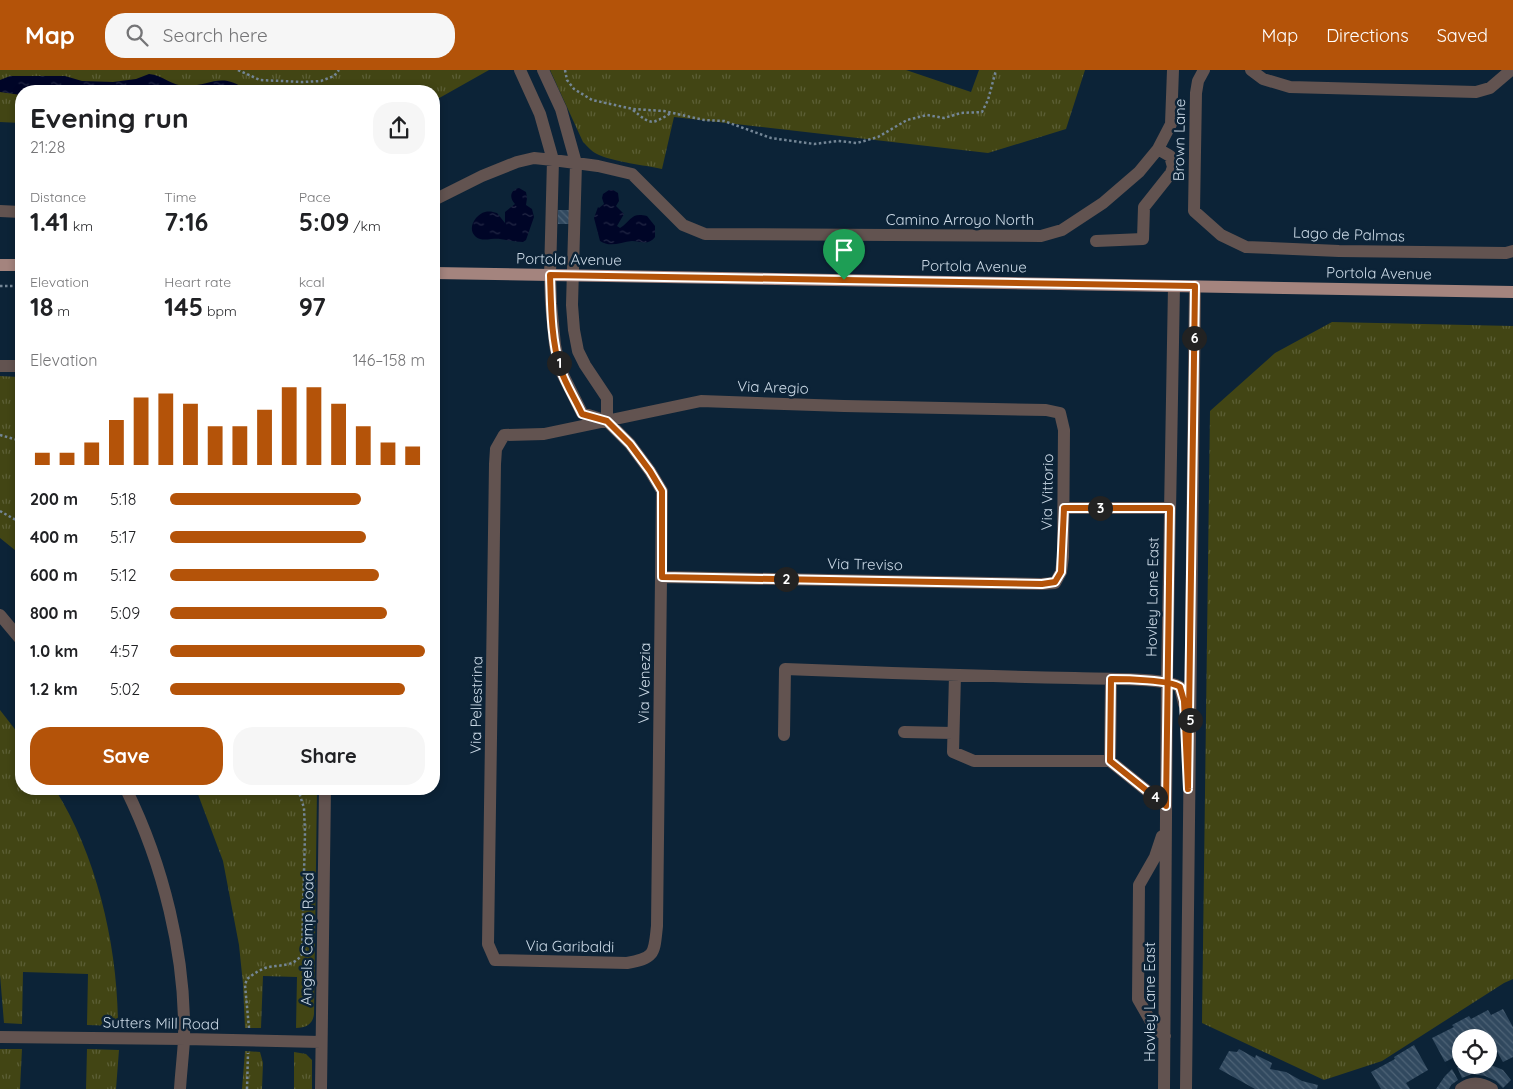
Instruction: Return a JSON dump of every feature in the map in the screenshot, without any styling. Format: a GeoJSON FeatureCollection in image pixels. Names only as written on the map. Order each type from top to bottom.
{"type":"FeatureCollection","features":[{"type":"Feature","properties":{"kind":"main road"},"geometry":{"type":"LineString","coordinates":[[0,265],[15,265]]}},
{"type":"Feature","properties":{"kind":"main road","name":"Portola Avenue"},"geometry":{"type":"LineString","coordinates":[[440,273],[1513,292]]}},
{"type":"Feature","properties":{"kind":"street","name":"Via Venezia"},"geometry":{"type":"LineString","coordinates":[[520,70],[540,114],[553,160],[550,275],[555,344],[560,368],[582,414],[607,421],[630,444],[662,491],[658,926],[654,950],[644,960]]}},
{"type":"Feature","properties":{"kind":"street"},"geometry":{"type":"LineString","coordinates":[[543,70],[561,109],[576,163],[572,305],[574,330],[578,351],[606,398],[607,421]]}},
{"type":"Feature","properties":{"kind":"street","name":"Camino Arroyo North"},"geometry":{"type":"LineString","coordinates":[[440,197],[482,176],[534,158],[598,166],[632,174],[683,225],[705,234],[1041,236],[1062,230],[1103,203],[1139,172],[1158,149],[1171,124],[1173,70]]}},
{"type":"Feature","properties":{"kind":"street","name":"Brown Lane"},"geometry":{"type":"LineString","coordinates":[[1194,211],[1196,93],[1198,81],[1204,70]]}},
{"type":"Feature","properties":{"kind":"street"},"geometry":{"type":"LineString","coordinates":[[1251,70],[1262,78],[1290,87],[1469,92],[1490,88],[1511,70]]}},
{"type":"Feature","properties":{"kind":"street"},"geometry":{"type":"LineString","coordinates":[[1096,241],[1144,239],[1144,206],[1171,173],[1173,167],[1170,156],[1158,149]]}},
{"type":"Feature","properties":{"kind":"street","name":"Lago de Palmas"},"geometry":{"type":"LineString","coordinates":[[1194,211],[1221,235],[1246,247],[1339,251],[1506,253],[1513,250]]}},
{"type":"Feature","properties":{"kind":"street"},"geometry":{"type":"LineString","coordinates":[[0,212],[15,212]]}},
{"type":"Feature","properties":{"kind":"street","name":"Hovley Lane East"},"geometry":{"type":"LineString","coordinates":[[1164,1089],[1167,682],[1174,286]]}},
{"type":"Feature","properties":{"kind":"street"},"geometry":{"type":"LineString","coordinates":[[1186,1089],[1195,286]]}},
{"type":"Feature","properties":{"kind":"street"},"geometry":{"type":"LineString","coordinates":[[0,366],[15,366]]}},
{"type":"Feature","properties":{"kind":"street","name":"Via Aregio"},"geometry":{"type":"LineString","coordinates":[[496,450],[504,435],[544,434],[701,401],[1046,410],[1060,413]]}},
{"type":"Feature","properties":{"kind":"street","name":"Via Vittorio"},"geometry":{"type":"LineString","coordinates":[[1060,413],[1064,430],[1064,508],[1061,572]]}},
{"type":"Feature","properties":{"kind":"street","name":"Via Pellestrina"},"geometry":{"type":"LineString","coordinates":[[496,450],[488,944],[496,960]]}},
{"type":"Feature","properties":{"kind":"street"},"geometry":{"type":"LineString","coordinates":[[1064,508],[1170,508]]}},
{"type":"Feature","properties":{"kind":"street","name":"Via Treviso"},"geometry":{"type":"LineString","coordinates":[[662,577],[1042,584],[1055,582],[1061,572]]}},
{"type":"Feature","properties":{"kind":"street"},"geometry":{"type":"LineString","coordinates":[[0,615],[15,633]]}},
{"type":"Feature","properties":{"kind":"street"},"geometry":{"type":"LineString","coordinates":[[784,735],[785,669],[1167,682],[1176,684],[1182,691],[1188,789]]}},
{"type":"Feature","properties":{"kind":"street"},"geometry":{"type":"LineString","coordinates":[[955,675],[953,752],[974,761],[1110,761],[1166,806]]}},
{"type":"Feature","properties":{"kind":"street"},"geometry":{"type":"LineString","coordinates":[[1110,761],[1111,679]]}},
{"type":"Feature","properties":{"kind":"street"},"geometry":{"type":"LineString","coordinates":[[904,732],[953,733]]}},
{"type":"Feature","properties":{"kind":"street"},"geometry":{"type":"LineString","coordinates":[[129,795],[157,866],[172,926],[181,979],[184,1038],[180,1089]]}},
{"type":"Feature","properties":{"kind":"street","name":"Angels Camp Road"},"geometry":{"type":"LineString","coordinates":[[321,1089],[325,795]]}},
{"type":"Feature","properties":{"kind":"street"},"geometry":{"type":"LineString","coordinates":[[1165,1036],[1154,1027],[1138,999],[1139,885],[1155,857],[1166,824]]}},
{"type":"Feature","properties":{"kind":"street","name":"Via Garibaldi"},"geometry":{"type":"LineString","coordinates":[[496,960],[627,963],[644,960]]}},
{"type":"Feature","properties":{"kind":"street","name":"Sutters Mill Road"},"geometry":{"type":"LineString","coordinates":[[0,1037],[184,1038],[321,1042]]}},
{"type":"Feature","properties":{"kind":"street"},"geometry":{"type":"LineString","coordinates":[[1461,1089],[1471,1084],[1479,1083],[1492,1089]]}},
{"type":"Feature","properties":{"kind":"path"},"geometry":{"type":"LineString","coordinates":[[238,70],[260,80],[302,82],[321,81],[334,76],[339,70]]}},
{"type":"Feature","properties":{"kind":"path"},"geometry":{"type":"LineString","coordinates":[[565,70],[567,80],[574,89],[592,100],[633,109],[664,110],[704,120],[724,121],[771,138],[814,144],[838,141],[857,143],[878,138],[907,120],[927,115],[944,118],[982,112],[988,100],[996,70]]}},
{"type":"Feature","properties":{"kind":"path"},"geometry":{"type":"LineString","coordinates":[[633,109],[646,121],[656,122],[672,112]]}},
{"type":"Feature","properties":{"kind":"path"},"geometry":{"type":"LineString","coordinates":[[0,286],[15,286]]}},
{"type":"Feature","properties":{"kind":"path"},"geometry":{"type":"LineString","coordinates":[[0,436],[15,440]]}},
{"type":"Feature","properties":{"kind":"path"},"geometry":{"type":"LineString","coordinates":[[0,511],[15,520]]}},
{"type":"Feature","properties":{"kind":"path"},"geometry":{"type":"LineString","coordinates":[[245,985],[247,979],[264,968],[290,964],[298,960],[302,954],[305,833],[304,808],[300,795]]}},
{"type":"Feature","properties":{"kind":"green space"},"geometry":{"type":"Polygon","coordinates":[[[0,70],[489,70],[440,98],[440,85],[15,85],[15,123],[0,122],[0,70]]]}},
{"type":"Feature","properties":{"kind":"green space"},"geometry":{"type":"Polygon","coordinates":[[[550,70],[906,70],[971,92],[979,70],[1085,70],[1066,129],[988,153],[674,117],[662,169],[613,160],[599,155],[590,149],[583,142],[550,70]]]}},
{"type":"Feature","properties":{"kind":"green space"},"geometry":{"type":"Polygon","coordinates":[[[1332,322],[1513,326],[1513,979],[1382,1061],[1324,1080],[1202,1023],[1210,411],[1275,353],[1332,322]]]}},
{"type":"Feature","properties":{"kind":"green space"},"geometry":{"type":"Polygon","coordinates":[[[0,376],[15,377],[15,550],[0,538],[0,376]]]}},
{"type":"Feature","properties":{"kind":"green space"},"geometry":{"type":"Polygon","coordinates":[[[0,710],[15,729],[15,795],[58,795],[83,843],[102,903],[109,934],[114,965],[118,1026],[87,1025],[88,974],[23,972],[22,1024],[4,1023],[0,975],[0,710]]]}},
{"type":"Feature","properties":{"kind":"green space"},"geometry":{"type":"Polygon","coordinates":[[[198,795],[317,795],[314,1014],[311,1023],[306,1026],[296,1028],[297,977],[263,976],[261,1028],[245,1028],[239,945],[223,861],[198,795]]]}},
{"type":"Feature","properties":{"kind":"green space"},"geometry":{"type":"Polygon","coordinates":[[[0,1049],[22,1049],[20,1089],[0,1089],[0,1049]]]}},
{"type":"Feature","properties":{"kind":"green space"},"geometry":{"type":"Polygon","coordinates":[[[87,1049],[119,1050],[116,1089],[86,1089],[87,1049]]]}},
{"type":"Feature","properties":{"kind":"green space"},"geometry":{"type":"Polygon","coordinates":[[[245,1051],[260,1052],[263,1063],[262,1089],[242,1089],[245,1051]]]}},
{"type":"Feature","properties":{"kind":"green space"},"geometry":{"type":"Polygon","coordinates":[[[294,1052],[306,1054],[312,1060],[312,1089],[294,1089],[294,1052]]]}},
{"type":"Feature","properties":{"kind":"water"},"geometry":{"type":"Polygon","coordinates":[[[149,74],[159,76],[179,85],[15,85],[15,94],[0,92],[0,80],[10,76],[65,76],[82,81],[113,82],[136,79],[149,74]]]}},
{"type":"Feature","properties":{"kind":"water"},"geometry":{"type":"Polygon","coordinates":[[[217,81],[238,85],[195,85],[217,81]]]}},
{"type":"Feature","properties":{"kind":"water"},"geometry":{"type":"Polygon","coordinates":[[[519,188],[526,192],[526,205],[532,209],[534,217],[526,240],[520,242],[476,237],[472,230],[473,222],[482,213],[497,213],[505,223],[505,212],[515,204],[511,195],[512,192],[519,188]]]}},
{"type":"Feature","properties":{"kind":"water"},"geometry":{"type":"Polygon","coordinates":[[[609,190],[618,193],[619,201],[616,206],[624,214],[617,226],[620,228],[632,217],[638,215],[647,216],[655,226],[655,237],[652,240],[612,244],[600,241],[594,218],[598,207],[604,204],[603,194],[609,190]]]}},
{"type":"Feature","properties":{"kind":"building"},"geometry":{"type":"Polygon","coordinates":[[[558,210],[570,210],[570,224],[558,224],[558,210]]]}},
{"type":"Feature","properties":{"kind":"building"},"geometry":{"type":"Polygon","coordinates":[[[1503,1009],[1513,1027],[1513,1057],[1503,1062],[1497,1052],[1497,1029],[1452,1029],[1452,1058],[1445,1062],[1432,1038],[1454,1027],[1452,1025],[1469,1016],[1471,1019],[1488,1010],[1491,1015],[1503,1009]]]}},
{"type":"Feature","properties":{"kind":"building"},"geometry":{"type":"Polygon","coordinates":[[[1414,1045],[1428,1070],[1406,1083],[1410,1089],[1381,1089],[1371,1072],[1395,1059],[1394,1057],[1414,1045]]]}},
{"type":"Feature","properties":{"kind":"building"},"geometry":{"type":"Polygon","coordinates":[[[1239,1049],[1255,1058],[1256,1055],[1272,1063],[1270,1069],[1286,1072],[1302,1081],[1318,1085],[1317,1089],[1255,1089],[1219,1069],[1229,1051],[1237,1052],[1239,1049]]]}},
{"type":"Feature","properties":{"kind":"building"},"geometry":{"type":"Polygon","coordinates":[[[1497,1067],[1503,1070],[1511,1080],[1503,1088],[1496,1081],[1485,1076],[1472,1074],[1497,1074],[1497,1067]]]}},
{"type":"Feature","properties":{"kind":"building"},"geometry":{"type":"Polygon","coordinates":[[[1452,1069],[1452,1074],[1455,1074],[1458,1080],[1449,1089],[1436,1089],[1452,1069]]]}},
{"type":"Feature","properties":{"kind":"building"},"geometry":{"type":"Polygon","coordinates":[[[1460,1074],[1472,1074],[1462,1078],[1460,1074]]]}},
{"type":"Feature","properties":{"kind":"route"},"geometry":{"type":"LineString","coordinates":[[844,280],[550,275],[555,344],[560,368],[582,414],[607,421],[630,444],[662,491],[662,577],[1042,584],[1055,582],[1061,572],[1064,508],[1170,508],[1167,682],[1166,806],[1110,761],[1111,679],[1167,682],[1180,687],[1184,701],[1188,789],[1195,286],[844,280]]}}]}
